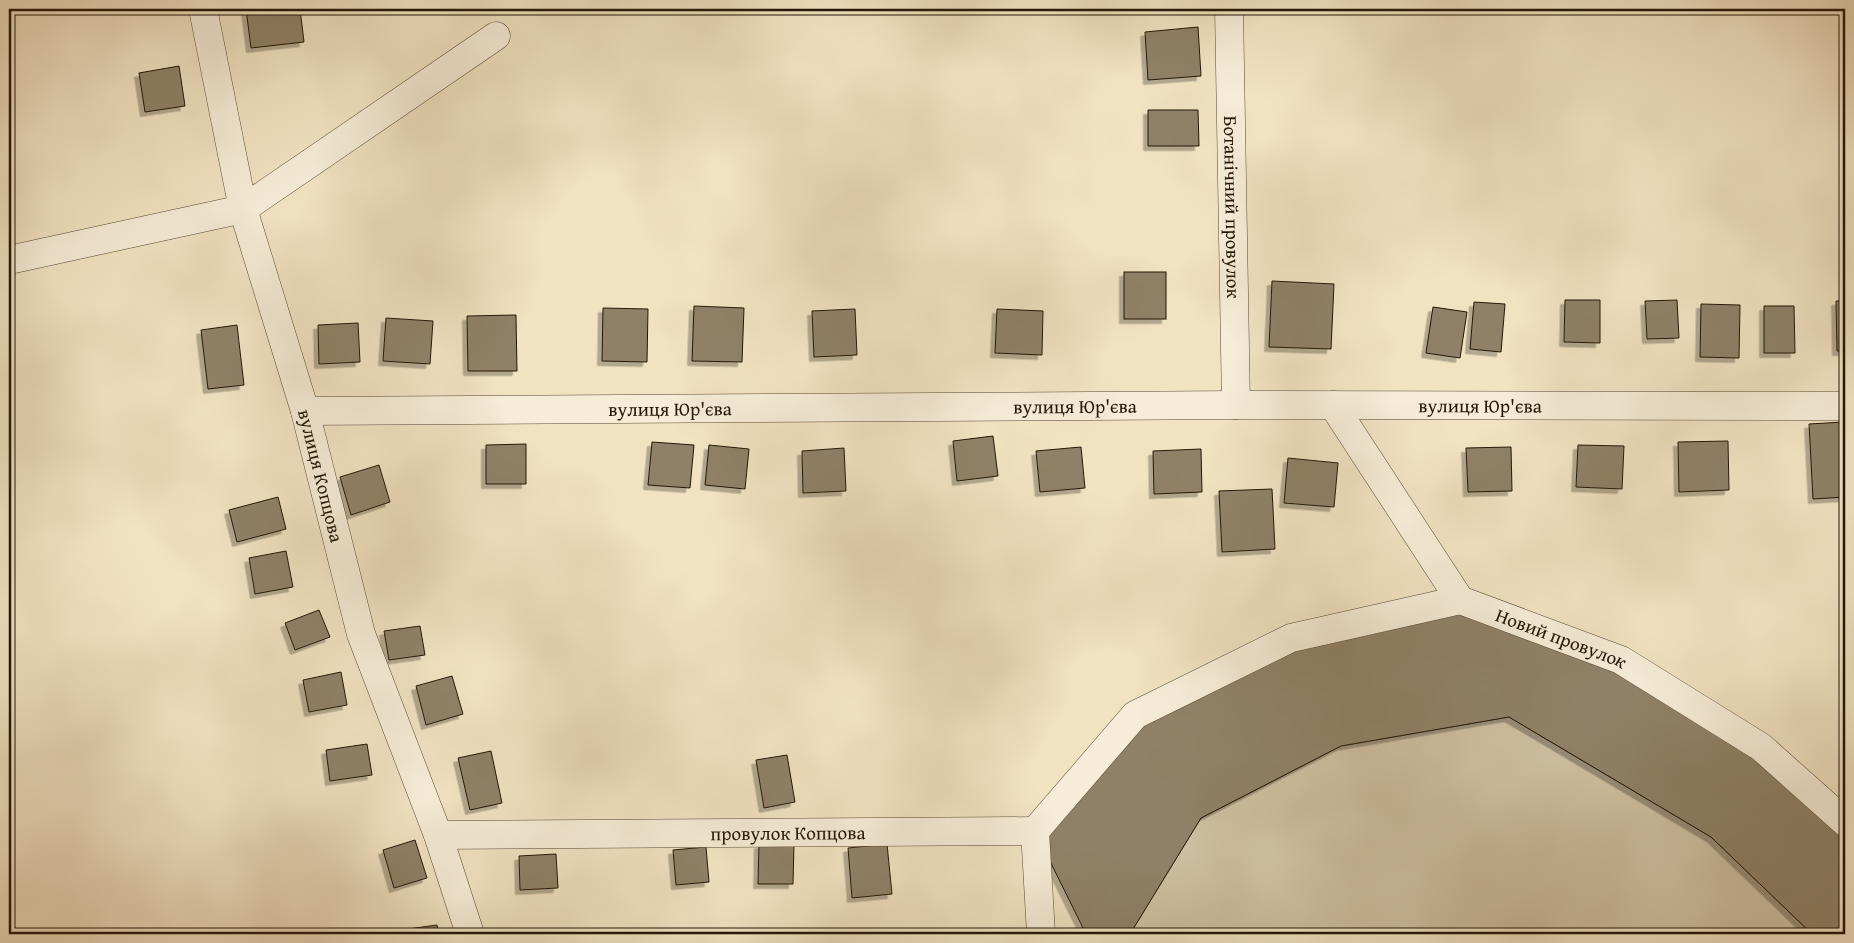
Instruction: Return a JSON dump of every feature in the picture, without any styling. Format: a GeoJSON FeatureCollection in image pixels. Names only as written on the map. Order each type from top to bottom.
{"type":"FeatureCollection","features":[{"type":"Feature","properties":{"kind":"street","name":"вулиця Копцова"},"geometry":{"type":"LineString","coordinates":[[202,9],[243,209],[305,411],[361,634],[438,835],[470,934]]}},
{"type":"Feature","properties":{"kind":"street","name":"Ботанічний провулок"},"geometry":{"type":"LineString","coordinates":[[1229,9],[1236,405]]}},
{"type":"Feature","properties":{"kind":"street"},"geometry":{"type":"LineString","coordinates":[[9,260],[243,209],[496,36]]}},
{"type":"Feature","properties":{"kind":"street","name":"вулиця Юр'єва"},"geometry":{"type":"LineString","coordinates":[[305,411],[1236,405],[1845,406]]}},
{"type":"Feature","properties":{"kind":"street"},"geometry":{"type":"LineString","coordinates":[[1042,934],[1034,831],[1135,715],[1291,638],[1460,600],[1333,405]]}},
{"type":"Feature","properties":{"kind":"street","name":"Новий провулок"},"geometry":{"type":"LineString","coordinates":[[1460,600],[1621,660],[1761,747],[1845,822]]}},
{"type":"Feature","properties":{"kind":"street","name":"провулок Копцова"},"geometry":{"type":"LineString","coordinates":[[438,835],[1034,831]]}},
{"type":"Feature","properties":{"kind":"shaded area"},"geometry":{"type":"Polygon","coordinates":[[[1509,717],[1711,837],[1812,934],[1130,934],[1201,818],[1341,746],[1509,717]]]}},
{"type":"Feature","properties":{"kind":"building"},"geometry":{"type":"Polygon","coordinates":[[[246,9],[300,9],[304,42],[251,48],[246,9]]]}},
{"type":"Feature","properties":{"kind":"building"},"geometry":{"type":"Polygon","coordinates":[[[1198,27],[1201,76],[1148,80],[1145,32],[1198,27]]]}},
{"type":"Feature","properties":{"kind":"building"},"geometry":{"type":"Polygon","coordinates":[[[179,66],[185,106],[145,112],[139,73],[179,66]]]}},
{"type":"Feature","properties":{"kind":"building"},"geometry":{"type":"Polygon","coordinates":[[[1148,110],[1198,110],[1199,146],[1148,146],[1148,110]]]}},
{"type":"Feature","properties":{"kind":"building"},"geometry":{"type":"Polygon","coordinates":[[[1124,272],[1166,272],[1166,319],[1124,319],[1124,272]]]}},
{"type":"Feature","properties":{"kind":"building"},"geometry":{"type":"Polygon","coordinates":[[[1272,281],[1334,284],[1331,349],[1269,347],[1272,281]]]}},
{"type":"Feature","properties":{"kind":"building"},"geometry":{"type":"Polygon","coordinates":[[[1565,300],[1600,300],[1600,343],[1564,342],[1565,300]]]}},
{"type":"Feature","properties":{"kind":"building"},"geometry":{"type":"Polygon","coordinates":[[[1677,300],[1679,338],[1647,339],[1645,301],[1677,300]]]}},
{"type":"Feature","properties":{"kind":"building"},"geometry":{"type":"Polygon","coordinates":[[[1836,301],[1845,301],[1845,351],[1837,351],[1836,301]]]}},
{"type":"Feature","properties":{"kind":"building"},"geometry":{"type":"Polygon","coordinates":[[[1474,302],[1505,304],[1501,352],[1470,349],[1474,302]]]}},
{"type":"Feature","properties":{"kind":"building"},"geometry":{"type":"Polygon","coordinates":[[[1701,304],[1740,305],[1739,358],[1700,357],[1701,304]]]}},
{"type":"Feature","properties":{"kind":"building"},"geometry":{"type":"Polygon","coordinates":[[[694,306],[744,308],[742,362],[692,361],[694,306]]]}},
{"type":"Feature","properties":{"kind":"building"},"geometry":{"type":"Polygon","coordinates":[[[1764,306],[1794,306],[1795,353],[1764,353],[1764,306]]]}},
{"type":"Feature","properties":{"kind":"building"},"geometry":{"type":"Polygon","coordinates":[[[1433,307],[1467,312],[1460,358],[1426,353],[1433,307]]]}},
{"type":"Feature","properties":{"kind":"building"},"geometry":{"type":"Polygon","coordinates":[[[603,308],[648,309],[647,362],[602,361],[603,308]]]}},
{"type":"Feature","properties":{"kind":"building"},"geometry":{"type":"Polygon","coordinates":[[[855,309],[857,355],[814,357],[812,311],[855,309]]]}},
{"type":"Feature","properties":{"kind":"building"},"geometry":{"type":"Polygon","coordinates":[[[997,309],[1043,311],[1042,355],[995,353],[997,309]]]}},
{"type":"Feature","properties":{"kind":"building"},"geometry":{"type":"Polygon","coordinates":[[[516,315],[517,371],[468,371],[467,316],[516,315]]]}},
{"type":"Feature","properties":{"kind":"building"},"geometry":{"type":"Polygon","coordinates":[[[386,318],[433,321],[430,364],[383,361],[386,318]]]}},
{"type":"Feature","properties":{"kind":"building"},"geometry":{"type":"Polygon","coordinates":[[[358,323],[360,362],[319,364],[318,325],[358,323]]]}},
{"type":"Feature","properties":{"kind":"building"},"geometry":{"type":"Polygon","coordinates":[[[237,325],[244,385],[208,389],[201,330],[237,325]]]}},
{"type":"Feature","properties":{"kind":"building"},"geometry":{"type":"Polygon","coordinates":[[[1843,422],[1845,497],[1813,499],[1809,424],[1843,422]]]}},
{"type":"Feature","properties":{"kind":"building"},"geometry":{"type":"Polygon","coordinates":[[[993,436],[998,476],[957,481],[953,441],[993,436]]]}},
{"type":"Feature","properties":{"kind":"building"},"geometry":{"type":"Polygon","coordinates":[[[1728,441],[1729,490],[1679,492],[1678,442],[1728,441]]]}},
{"type":"Feature","properties":{"kind":"building"},"geometry":{"type":"Polygon","coordinates":[[[652,442],[694,445],[690,488],[648,485],[652,442]]]}},
{"type":"Feature","properties":{"kind":"building"},"geometry":{"type":"Polygon","coordinates":[[[526,444],[526,484],[486,484],[486,445],[526,444]]]}},
{"type":"Feature","properties":{"kind":"building"},"geometry":{"type":"Polygon","coordinates":[[[709,445],[749,449],[745,489],[705,485],[709,445]]]}},
{"type":"Feature","properties":{"kind":"building"},"geometry":{"type":"Polygon","coordinates":[[[1578,445],[1624,446],[1622,489],[1576,487],[1578,445]]]}},
{"type":"Feature","properties":{"kind":"building"},"geometry":{"type":"Polygon","coordinates":[[[1081,447],[1085,488],[1040,492],[1036,451],[1081,447]]]}},
{"type":"Feature","properties":{"kind":"building"},"geometry":{"type":"Polygon","coordinates":[[[1511,447],[1512,491],[1468,492],[1466,448],[1511,447]]]}},
{"type":"Feature","properties":{"kind":"building"},"geometry":{"type":"Polygon","coordinates":[[[844,448],[846,491],[803,493],[802,451],[844,448]]]}},
{"type":"Feature","properties":{"kind":"building"},"geometry":{"type":"Polygon","coordinates":[[[1201,449],[1202,492],[1154,494],[1153,451],[1201,449]]]}},
{"type":"Feature","properties":{"kind":"building"},"geometry":{"type":"Polygon","coordinates":[[[1288,458],[1338,463],[1334,507],[1284,503],[1288,458]]]}},
{"type":"Feature","properties":{"kind":"building"},"geometry":{"type":"Polygon","coordinates":[[[379,465],[390,502],[351,515],[340,477],[379,465]]]}},
{"type":"Feature","properties":{"kind":"building"},"geometry":{"type":"Polygon","coordinates":[[[1272,489],[1275,549],[1222,552],[1219,491],[1272,489]]]}},
{"type":"Feature","properties":{"kind":"building"},"geometry":{"type":"Polygon","coordinates":[[[278,497],[286,529],[237,542],[229,510],[278,497]]]}},
{"type":"Feature","properties":{"kind":"building"},"geometry":{"type":"Polygon","coordinates":[[[286,551],[293,587],[255,594],[249,558],[286,551]]]}},
{"type":"Feature","properties":{"kind":"building"},"geometry":{"type":"Polygon","coordinates":[[[1460,600],[1621,660],[1845,822],[1845,934],[1812,934],[1711,837],[1509,717],[1341,746],[1201,818],[1130,934],[1086,934],[1035,831],[1135,715],[1291,638],[1460,600]]]}},
{"type":"Feature","properties":{"kind":"building"},"geometry":{"type":"Polygon","coordinates":[[[319,610],[330,637],[295,650],[285,623],[319,610]]]}},
{"type":"Feature","properties":{"kind":"building"},"geometry":{"type":"Polygon","coordinates":[[[420,626],[425,655],[389,660],[384,631],[420,626]]]}},
{"type":"Feature","properties":{"kind":"building"},"geometry":{"type":"Polygon","coordinates":[[[341,672],[347,705],[309,712],[303,680],[341,672]]]}},
{"type":"Feature","properties":{"kind":"building"},"geometry":{"type":"Polygon","coordinates":[[[452,676],[463,714],[426,725],[416,686],[452,676]]]}},
{"type":"Feature","properties":{"kind":"building"},"geometry":{"type":"Polygon","coordinates":[[[367,744],[372,775],[330,781],[326,750],[367,744]]]}},
{"type":"Feature","properties":{"kind":"building"},"geometry":{"type":"Polygon","coordinates":[[[491,751],[502,803],[470,810],[458,758],[491,751]]]}},
{"type":"Feature","properties":{"kind":"building"},"geometry":{"type":"Polygon","coordinates":[[[787,755],[795,802],[764,808],[756,760],[787,755]]]}},
{"type":"Feature","properties":{"kind":"building"},"geometry":{"type":"Polygon","coordinates":[[[415,840],[427,878],[394,888],[383,850],[415,840]]]}},
{"type":"Feature","properties":{"kind":"building"},"geometry":{"type":"Polygon","coordinates":[[[759,844],[794,844],[793,884],[758,884],[759,844]]]}},
{"type":"Feature","properties":{"kind":"building"},"geometry":{"type":"Polygon","coordinates":[[[887,844],[892,894],[852,898],[848,848],[887,844]]]}},
{"type":"Feature","properties":{"kind":"building"},"geometry":{"type":"Polygon","coordinates":[[[706,847],[709,882],[676,885],[673,850],[706,847]]]}},
{"type":"Feature","properties":{"kind":"building"},"geometry":{"type":"Polygon","coordinates":[[[556,854],[558,888],[520,890],[519,856],[556,854]]]}},
{"type":"Feature","properties":{"kind":"building"},"geometry":{"type":"Polygon","coordinates":[[[437,925],[439,934],[401,934],[400,930],[437,925]]]}}]}
